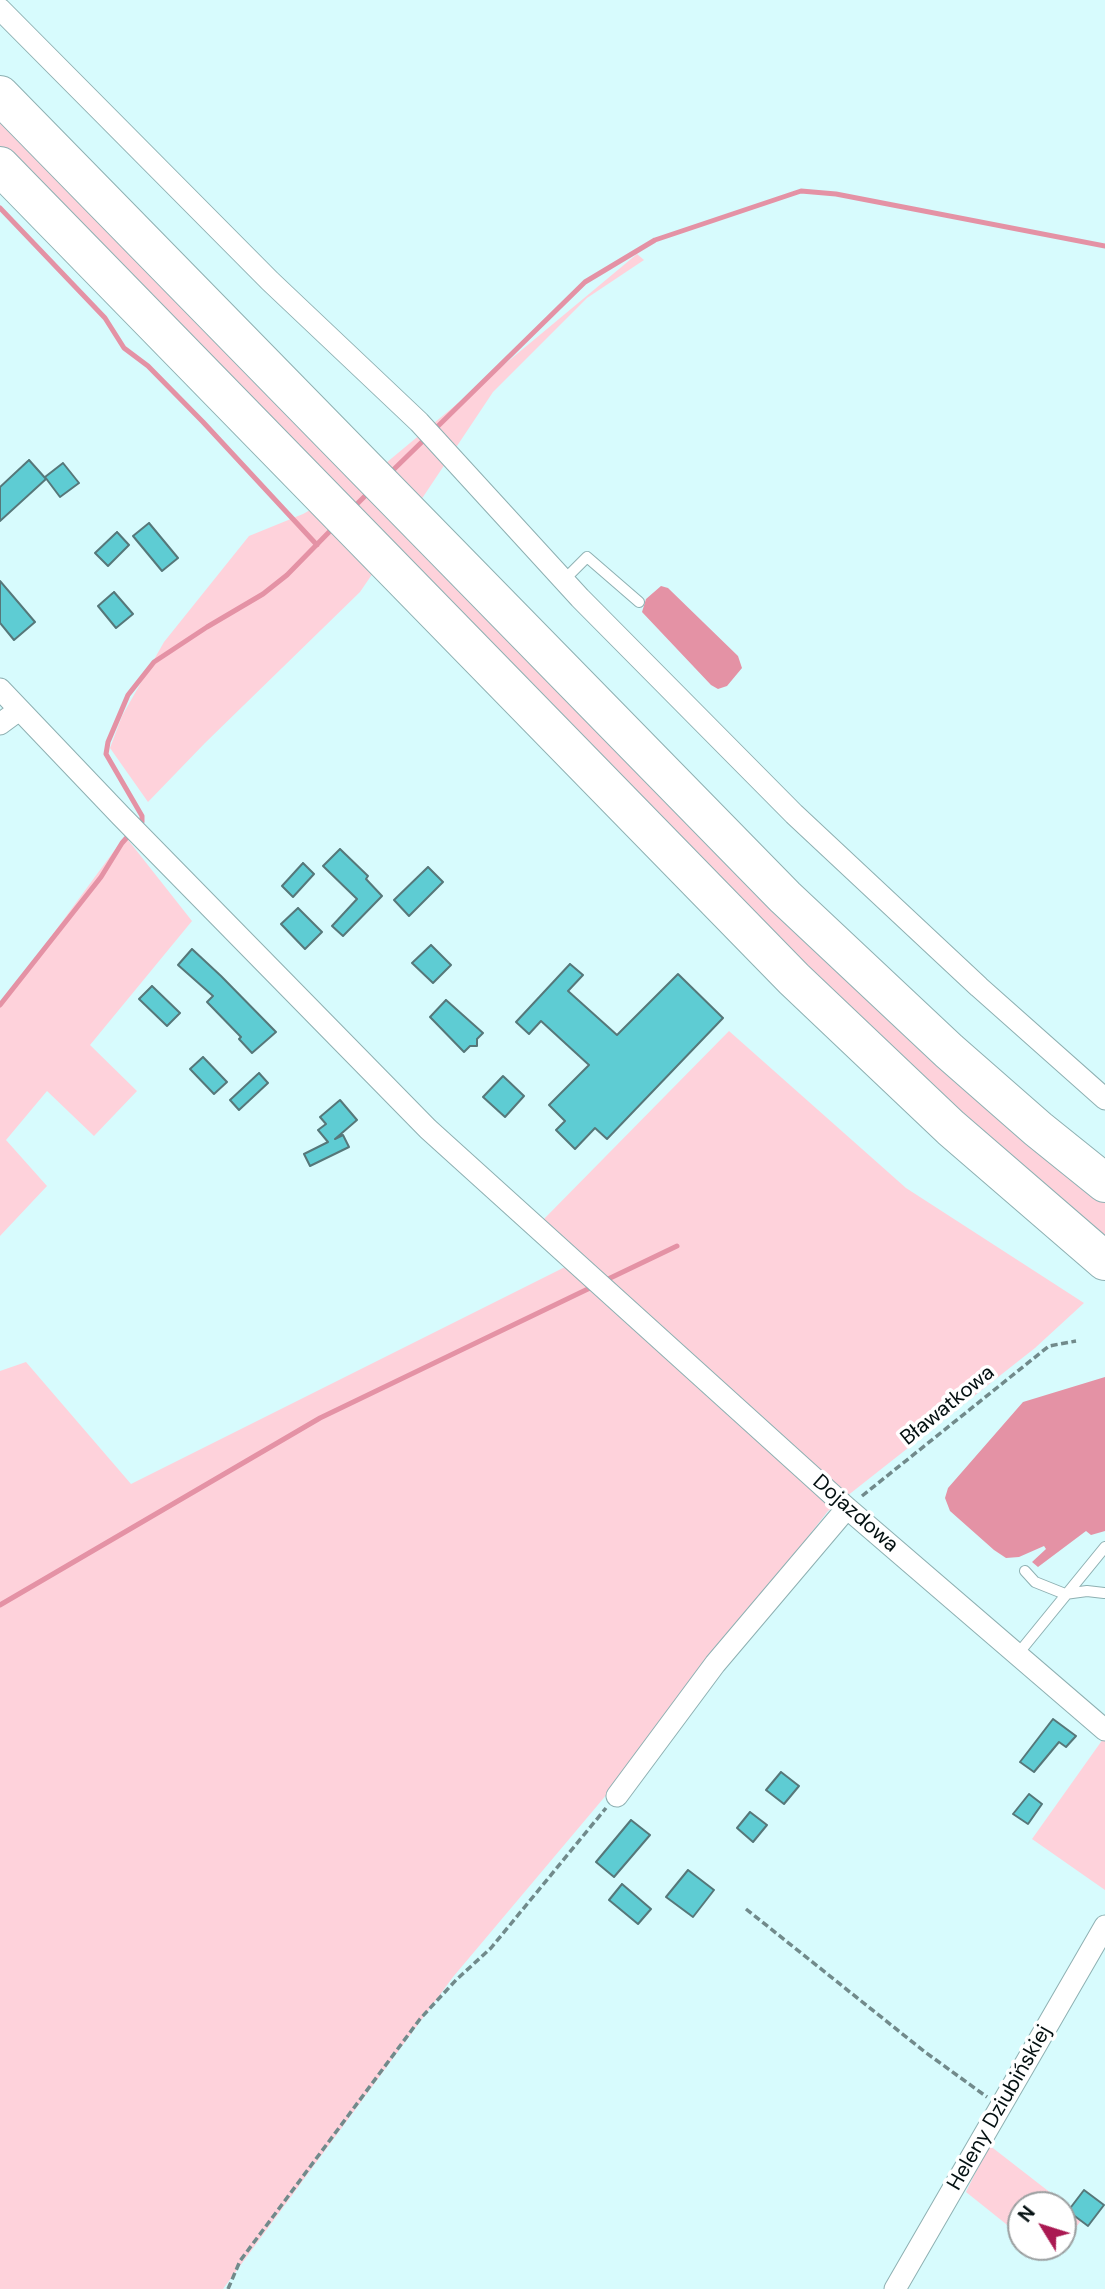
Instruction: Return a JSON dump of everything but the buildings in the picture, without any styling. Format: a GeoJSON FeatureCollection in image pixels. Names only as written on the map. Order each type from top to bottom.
{"type":"FeatureCollection","features":[{"type":"Feature","properties":{"kind":"highway"},"geometry":{"type":"LineString","coordinates":[[0,95],[695,807],[831,942],[987,1085],[1105,1183]]}},
{"type":"Feature","properties":{"kind":"highway"},"geometry":{"type":"LineString","coordinates":[[0,166],[833,1017],[951,1128],[1105,1261]]}},
{"type":"Feature","properties":{"kind":"street"},"geometry":{"type":"LineString","coordinates":[[0,9],[270,281],[419,422],[564,580],[836,855],[1105,1099]]}},
{"type":"Feature","properties":{"kind":"street","name":"Dojazdowa"},"geometry":{"type":"LineString","coordinates":[[0,689],[414,1115],[847,1508],[1105,1730]]}},
{"type":"Feature","properties":{"kind":"street"},"geometry":{"type":"LineString","coordinates":[[0,724],[19,710]]}},
{"type":"Feature","properties":{"kind":"street"},"geometry":{"type":"LineString","coordinates":[[617,1796],[715,1664],[847,1508]]}},
{"type":"Feature","properties":{"kind":"street","name":"Heleny Dziubińskiej"},"geometry":{"type":"LineString","coordinates":[[895,2289],[1105,1926]]}},
{"type":"Feature","properties":{"kind":"lane"},"geometry":{"type":"LineString","coordinates":[[564,580],[587,557],[639,602]]}},
{"type":"Feature","properties":{"kind":"lane"},"geometry":{"type":"LineString","coordinates":[[1017,1655],[1105,1547]]}},
{"type":"Feature","properties":{"kind":"lane"},"geometry":{"type":"LineString","coordinates":[[1025,1571],[1035,1582],[1065,1594],[1087,1591],[1104,1593]]}},
{"type":"Feature","properties":{"kind":"path","name":"Bławatkowa"},"geometry":{"type":"LineString","coordinates":[[847,1508],[1049,1346],[1076,1341]]}},
{"type":"Feature","properties":{"kind":"path"},"geometry":{"type":"LineString","coordinates":[[228,2289],[240,2261],[420,2020],[456,1980],[491,1948],[617,1796]]}},
{"type":"Feature","properties":{"kind":"path"},"geometry":{"type":"LineString","coordinates":[[746,1909],[915,2045],[982,2092],[999,2108]]}},
{"type":"Feature","properties":{"kind":"shaded area"},"geometry":{"type":"Polygon","coordinates":[[[0,112],[374,473],[637,254],[644,260],[587,298],[493,392],[405,524],[1105,1198],[1105,1245],[964,1125],[388,551],[360,592],[148,802],[110,748],[122,716],[164,642],[249,536],[303,514],[335,496],[0,152],[0,112]]]}},
{"type":"Feature","properties":{"kind":"shaded area"},"geometry":{"type":"Polygon","coordinates":[[[661,586],[668,588],[738,656],[742,668],[727,686],[718,689],[711,685],[642,612],[646,599],[661,586]]]}},
{"type":"Feature","properties":{"kind":"shaded area"},"geometry":{"type":"Polygon","coordinates":[[[125,836],[192,921],[90,1045],[137,1091],[94,1136],[47,1091],[6,1140],[47,1186],[0,1236],[0,1006],[125,836]]]}},
{"type":"Feature","properties":{"kind":"shaded area"},"geometry":{"type":"Polygon","coordinates":[[[729,1031],[906,1188],[1084,1303],[1035,1348],[828,1511],[629,1768],[453,1977],[223,2289],[0,2289],[0,1371],[26,1362],[131,1484],[565,1267],[542,1221],[729,1031]]]}},
{"type":"Feature","properties":{"kind":"shaded area"},"geometry":{"type":"Polygon","coordinates":[[[1105,1377],[1105,1531],[1091,1535],[1086,1531],[1038,1567],[1032,1562],[1046,1549],[1044,1546],[1019,1557],[1006,1558],[950,1511],[945,1498],[948,1488],[1023,1402],[1105,1377]]]}},
{"type":"Feature","properties":{"kind":"shaded area"},"geometry":{"type":"Polygon","coordinates":[[[1103,1739],[1105,1741],[1105,1890],[1032,1839],[1103,1739]]]}},
{"type":"Feature","properties":{"kind":"shaded area"},"geometry":{"type":"Polygon","coordinates":[[[989,2145],[1048,2191],[1007,2191],[1007,2225],[966,2192],[989,2145]]]}},
{"type":"Feature","properties":{"kind":"shaded area"},"geometry":{"type":"Polygon","coordinates":[[[1077,2213],[1083,2218],[1077,2226],[1077,2213]]]}},
{"type":"Feature","properties":{"kind":"waterway"},"geometry":{"type":"LineString","coordinates":[[434,430],[585,282],[655,240],[801,191],[836,194],[1105,246]]}},
{"type":"Feature","properties":{"kind":"waterway"},"geometry":{"type":"LineString","coordinates":[[0,208],[105,318],[124,348],[148,366],[203,422],[317,545]]}},
{"type":"Feature","properties":{"kind":"waterway"},"geometry":{"type":"LineString","coordinates":[[389,474],[427,437]]}},
{"type":"Feature","properties":{"kind":"waterway"},"geometry":{"type":"LineString","coordinates":[[353,508],[369,492]]}},
{"type":"Feature","properties":{"kind":"waterway"},"geometry":{"type":"LineString","coordinates":[[137,827],[142,822],[142,816],[106,754],[108,742],[128,695],[154,662],[263,594],[287,575],[334,527]]}},
{"type":"Feature","properties":{"kind":"waterway"},"geometry":{"type":"LineString","coordinates":[[0,1005],[101,877],[130,834]]}},
{"type":"Feature","properties":{"kind":"waterway"},"geometry":{"type":"LineString","coordinates":[[604,1281],[677,1246]]}},
{"type":"Feature","properties":{"kind":"waterway"},"geometry":{"type":"LineString","coordinates":[[0,1605],[320,1418],[592,1287]]}}]}
